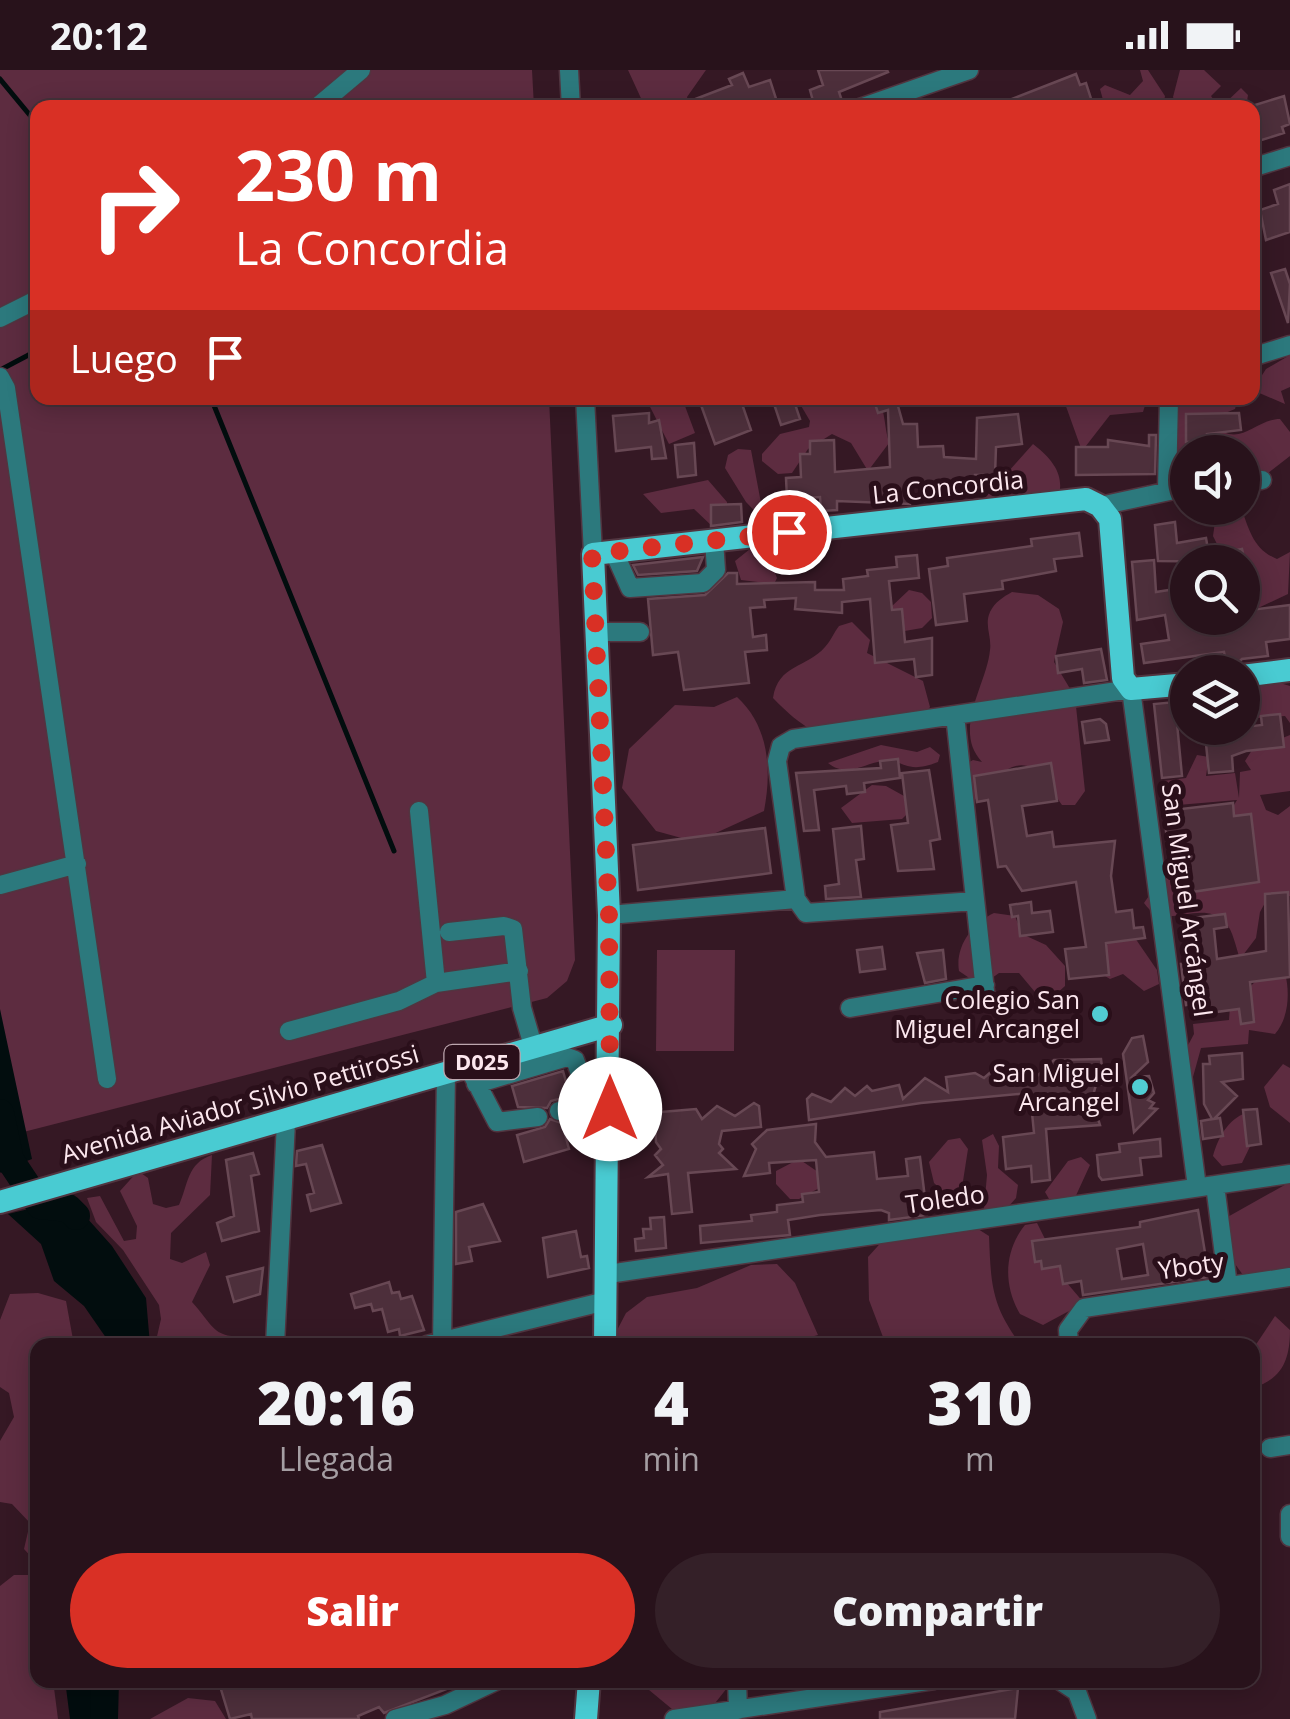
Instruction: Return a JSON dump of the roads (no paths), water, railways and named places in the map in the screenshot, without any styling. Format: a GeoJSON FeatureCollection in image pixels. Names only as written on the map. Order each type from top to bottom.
{"type":"FeatureCollection","features":[{"type":"Feature","properties":{"kind":"main road","name":"La Concordia"},"geometry":{"type":"LineString","coordinates":[[604,552],[1086,499],[1100,506]]}},
{"type":"Feature","properties":{"kind":"main road","name":"San Miguel Arcángel"},"geometry":{"type":"LineString","coordinates":[[1100,506],[1110,519],[1124,678],[1131,689]]}},
{"type":"Feature","properties":{"kind":"main road"},"geometry":{"type":"LineString","coordinates":[[604,552],[596,632],[609,915],[610,1025],[601,1102],[608,1274],[605,1338]]}},
{"type":"Feature","properties":{"kind":"main road"},"geometry":{"type":"LineString","coordinates":[[1260,674],[1290,670]]}},
{"type":"Feature","properties":{"kind":"main road"},"geometry":{"type":"LineString","coordinates":[[1131,689],[1170,686]]}},
{"type":"Feature","properties":{"kind":"main road","name":"Avenida Aviador Silvio Pettirossi"},"geometry":{"type":"LineString","coordinates":[[0,1202],[446,1073],[473,1075],[536,1056],[610,1025]]}},
{"type":"Feature","properties":{"kind":"main road"},"geometry":{"type":"LineString","coordinates":[[586,1719],[588,1688]]}},
{"type":"Feature","properties":{"kind":"street"},"geometry":{"type":"LineString","coordinates":[[325,100],[361,70]]}},
{"type":"Feature","properties":{"kind":"street"},"geometry":{"type":"LineString","coordinates":[[569,70],[571,100]]}},
{"type":"Feature","properties":{"kind":"street"},"geometry":{"type":"LineString","coordinates":[[883,100],[969,70]]}},
{"type":"Feature","properties":{"kind":"street"},"geometry":{"type":"LineString","coordinates":[[1260,165],[1290,156]]}},
{"type":"Feature","properties":{"kind":"street"},"geometry":{"type":"LineString","coordinates":[[0,318],[30,303]]}},
{"type":"Feature","properties":{"kind":"street"},"geometry":{"type":"LineString","coordinates":[[1260,354],[1290,345]]}},
{"type":"Feature","properties":{"kind":"street"},"geometry":{"type":"LineString","coordinates":[[3,383],[107,1079]]}},
{"type":"Feature","properties":{"kind":"street"},"geometry":{"type":"LineString","coordinates":[[586,405],[604,552],[630,588],[670,587],[713,578],[714,540]]}},
{"type":"Feature","properties":{"kind":"street"},"geometry":{"type":"LineString","coordinates":[[1167,489],[1169,405]]}},
{"type":"Feature","properties":{"kind":"street","name":"La Concordia"},"geometry":{"type":"LineString","coordinates":[[1100,506],[1170,489]]}},
{"type":"Feature","properties":{"kind":"street"},"geometry":{"type":"LineString","coordinates":[[596,632],[640,632]]}},
{"type":"Feature","properties":{"kind":"street"},"geometry":{"type":"LineString","coordinates":[[976,901],[806,913],[796,899],[777,760],[781,746],[793,739],[1131,689]]}},
{"type":"Feature","properties":{"kind":"street","name":"San Miguel Arcángel"},"geometry":{"type":"LineString","coordinates":[[1131,689],[1206,1186],[1228,1286]]}},
{"type":"Feature","properties":{"kind":"street"},"geometry":{"type":"LineString","coordinates":[[850,1008],[985,993],[954,716]]}},
{"type":"Feature","properties":{"kind":"street"},"geometry":{"type":"LineString","coordinates":[[420,811],[436,983]]}},
{"type":"Feature","properties":{"kind":"street"},"geometry":{"type":"LineString","coordinates":[[7,883],[77,864]]}},
{"type":"Feature","properties":{"kind":"street"},"geometry":{"type":"LineString","coordinates":[[609,915],[796,899]]}},
{"type":"Feature","properties":{"kind":"street"},"geometry":{"type":"LineString","coordinates":[[448,932],[510,927],[516,935],[522,1008],[536,1056],[575,1060],[601,1102],[559,1111]]}},
{"type":"Feature","properties":{"kind":"street"},"geometry":{"type":"LineString","coordinates":[[288,1031],[400,1001],[436,983],[519,971]]}},
{"type":"Feature","properties":{"kind":"street"},"geometry":{"type":"LineString","coordinates":[[437,1338],[446,1073]]}},
{"type":"Feature","properties":{"kind":"street"},"geometry":{"type":"LineString","coordinates":[[473,1075],[498,1122],[538,1117]]}},
{"type":"Feature","properties":{"kind":"street"},"geometry":{"type":"LineString","coordinates":[[275,1338],[286,1122]]}},
{"type":"Feature","properties":{"kind":"street","name":"Toledo"},"geometry":{"type":"LineString","coordinates":[[608,1274],[1290,1174]]}},
{"type":"Feature","properties":{"kind":"street","name":"Yboty"},"geometry":{"type":"LineString","coordinates":[[1070,1338],[1074,1317],[1084,1308],[1290,1278]]}},
{"type":"Feature","properties":{"kind":"street"},"geometry":{"type":"LineString","coordinates":[[461,1338],[606,1302]]}},
{"type":"Feature","properties":{"kind":"street"},"geometry":{"type":"LineString","coordinates":[[1270,1448],[1290,1445]]}},
{"type":"Feature","properties":{"kind":"street"},"geometry":{"type":"LineString","coordinates":[[1290,1514],[1290,1537]]}},
{"type":"Feature","properties":{"kind":"street"},"geometry":{"type":"LineString","coordinates":[[396,1719],[480,1688]]}},
{"type":"Feature","properties":{"kind":"street"},"geometry":{"type":"LineString","coordinates":[[737,1688],[738,1710]]}},
{"type":"Feature","properties":{"kind":"street"},"geometry":{"type":"LineString","coordinates":[[674,1719],[842,1688]]}},
{"type":"Feature","properties":{"kind":"street"},"geometry":{"type":"LineString","coordinates":[[1070,1688],[1076,1692],[1087,1719]]}},
{"type":"Feature","properties":{"kind":"waterway"},"geometry":{"type":"LineString","coordinates":[[0,79],[30,115]]}},
{"type":"Feature","properties":{"kind":"waterway"},"geometry":{"type":"LineString","coordinates":[[0,370],[30,354]]}},
{"type":"Feature","properties":{"kind":"waterway"},"geometry":{"type":"LineString","coordinates":[[214,405],[394,851]]}},
{"type":"Feature","properties":{"kind":"waterway"},"geometry":{"type":"LineString","coordinates":[[0,1113],[10,1160],[40,1205],[68,1208],[76,1216]]}},
{"type":"Feature","properties":{"kind":"waterway"},"geometry":{"type":"LineString","coordinates":[[0,1170],[17,1171]]}},
{"type":"Feature","properties":{"kind":"waterway"},"geometry":{"type":"LineString","coordinates":[[104,1719],[105,1688]]}},
{"type":"Feature","properties":{"kind":"place","name":"Colegio San Miguel Arcangel"},"geometry":{"type":"Point","coordinates":[1100,1014]}},
{"type":"Feature","properties":{"kind":"place","name":"San Miguel Arcangel"},"geometry":{"type":"Point","coordinates":[1140,1087]}}]}
